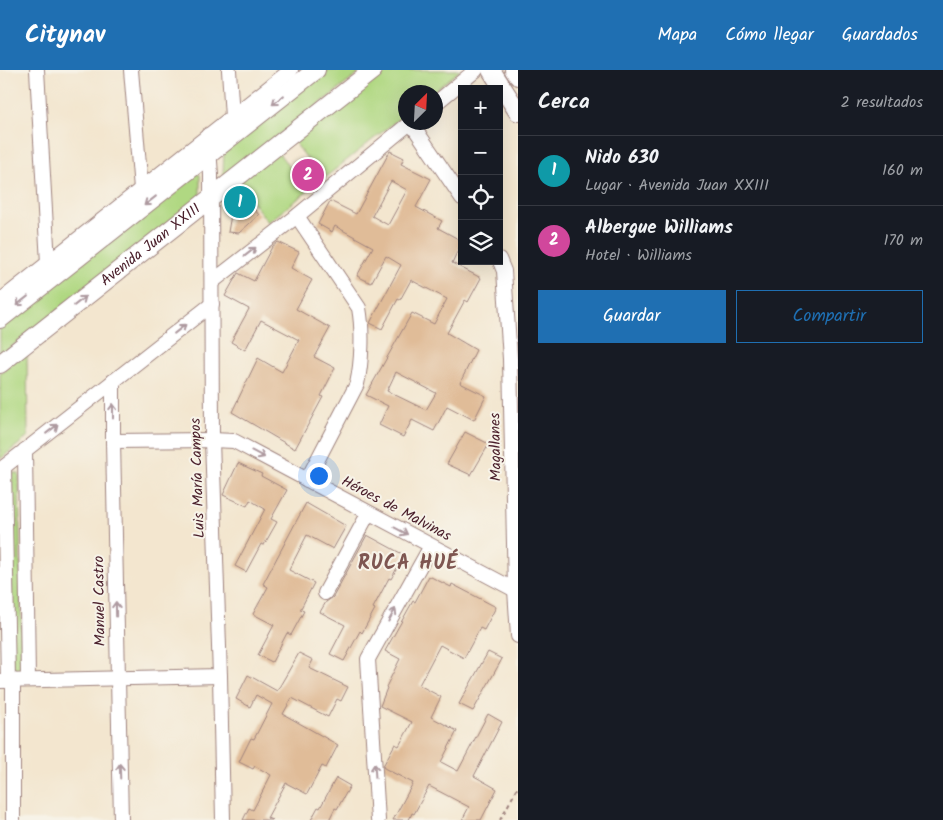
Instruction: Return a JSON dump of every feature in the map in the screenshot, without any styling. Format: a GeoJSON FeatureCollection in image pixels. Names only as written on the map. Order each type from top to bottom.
{"type":"FeatureCollection","features":[{"type":"Feature","properties":{"kind":"street"},"geometry":{"type":"LineString","coordinates":[[37,70],[48,263]]}},
{"type":"Feature","properties":{"kind":"street"},"geometry":{"type":"LineString","coordinates":[[131,70],[141,189]]}},
{"type":"Feature","properties":{"kind":"street"},"geometry":{"type":"LineString","coordinates":[[229,70],[232,117]]}},
{"type":"Feature","properties":{"kind":"street"},"geometry":{"type":"LineString","coordinates":[[0,301],[291,70]]}},
{"type":"Feature","properties":{"kind":"street"},"geometry":{"type":"LineString","coordinates":[[0,318],[316,70]]}},
{"type":"Feature","properties":{"kind":"street","name":"Avenida Juan XXIII"},"geometry":{"type":"LineString","coordinates":[[0,364],[373,70]]}},
{"type":"Feature","properties":{"kind":"street"},"geometry":{"type":"LineString","coordinates":[[443,97],[476,70]]}},
{"type":"Feature","properties":{"kind":"street"},"geometry":{"type":"LineString","coordinates":[[491,70],[518,112]]}},
{"type":"Feature","properties":{"kind":"street"},"geometry":{"type":"LineString","coordinates":[[514,70],[518,76]]}},
{"type":"Feature","properties":{"kind":"street"},"geometry":{"type":"LineString","coordinates":[[212,282],[402,130]]}},
{"type":"Feature","properties":{"kind":"street"},"geometry":{"type":"LineString","coordinates":[[416,130],[458,192]]}},
{"type":"Feature","properties":{"kind":"street","name":"Luis María Campos"},"geometry":{"type":"LineString","coordinates":[[208,135],[211,198],[212,440],[223,820]]}},
{"type":"Feature","properties":{"kind":"street"},"geometry":{"type":"LineString","coordinates":[[297,216],[359,308],[361,319],[360,372],[357,384],[307,480]]}},
{"type":"Feature","properties":{"kind":"street","name":"Magallanes"},"geometry":{"type":"LineString","coordinates":[[502,265],[504,271],[514,358],[518,636]]}},
{"type":"Feature","properties":{"kind":"street"},"geometry":{"type":"LineString","coordinates":[[13,820],[7,681],[2,468],[212,304]]}},
{"type":"Feature","properties":{"kind":"street","name":"Manuel Castro"},"geometry":{"type":"LineString","coordinates":[[113,381],[112,441],[121,820]]}},
{"type":"Feature","properties":{"kind":"street","name":"Héroes de Malvinas"},"geometry":{"type":"LineString","coordinates":[[112,441],[234,441],[368,514],[517,590]]}},
{"type":"Feature","properties":{"kind":"street"},"geometry":{"type":"LineString","coordinates":[[25,450],[28,680]]}},
{"type":"Feature","properties":{"kind":"street"},"geometry":{"type":"LineString","coordinates":[[325,593],[368,514]]}},
{"type":"Feature","properties":{"kind":"street"},"geometry":{"type":"LineString","coordinates":[[378,820],[368,659],[430,546]]}},
{"type":"Feature","properties":{"kind":"street"},"geometry":{"type":"LineString","coordinates":[[7,681],[220,676]]}},
{"type":"Feature","properties":{"kind":"path"},"geometry":{"type":"LineString","coordinates":[[500,820],[518,787]]}},
{"type":"Feature","properties":{"kind":"green space"},"geometry":{"type":"Polygon","coordinates":[[[324,70],[364,70],[225,176],[223,174],[224,151],[324,70]]]}},
{"type":"Feature","properties":{"kind":"green space"},"geometry":{"type":"Polygon","coordinates":[[[380,70],[461,70],[442,85],[398,85],[398,120],[323,179],[292,139],[380,70]]]}},
{"type":"Feature","properties":{"kind":"green space"},"geometry":{"type":"Polygon","coordinates":[[[277,151],[308,191],[268,222],[237,182],[277,151]]]}},
{"type":"Feature","properties":{"kind":"green space"},"geometry":{"type":"Polygon","coordinates":[[[197,173],[200,175],[200,197],[0,356],[0,326],[197,173]]]}},
{"type":"Feature","properties":{"kind":"green space"},"geometry":{"type":"Polygon","coordinates":[[[27,351],[28,437],[0,459],[0,373],[27,351]]]}},
{"type":"Feature","properties":{"kind":"green space"},"geometry":{"type":"Polygon","coordinates":[[[9,473],[19,473],[22,673],[12,673],[9,473]]]}},
{"type":"Feature","properties":{"kind":"building"},"geometry":{"type":"Polygon","coordinates":[[[390,151],[404,158],[401,164],[431,179],[416,207],[442,221],[438,228],[458,239],[458,250],[452,263],[481,278],[468,302],[465,300],[447,333],[476,350],[460,383],[486,396],[474,420],[447,406],[434,431],[412,420],[403,437],[379,425],[388,406],[366,395],[412,313],[434,324],[447,299],[411,280],[400,300],[398,299],[382,329],[370,323],[401,265],[386,256],[371,283],[357,276],[373,247],[335,226],[332,232],[318,224],[330,201],[356,214],[390,151]],[[391,181],[372,216],[388,225],[407,190],[391,181]],[[396,372],[387,391],[426,410],[436,393],[396,372]]]}},
{"type":"Feature","properties":{"kind":"building"},"geometry":{"type":"Polygon","coordinates":[[[309,162],[320,176],[307,187],[295,173],[309,162]]]}},
{"type":"Feature","properties":{"kind":"building"},"geometry":{"type":"Polygon","coordinates":[[[238,190],[259,215],[239,233],[228,232],[235,192],[238,190]]]}},
{"type":"Feature","properties":{"kind":"building"},"geometry":{"type":"Polygon","coordinates":[[[278,242],[299,252],[291,268],[312,280],[296,309],[330,328],[314,357],[335,368],[321,396],[323,397],[295,449],[232,412],[258,358],[282,372],[299,340],[261,320],[245,350],[231,342],[249,309],[225,296],[238,273],[254,281],[272,247],[278,242]]]}},
{"type":"Feature","properties":{"kind":"building"},"geometry":{"type":"Polygon","coordinates":[[[465,432],[489,444],[471,475],[447,464],[465,432]]]}},
{"type":"Feature","properties":{"kind":"building"},"geometry":{"type":"Polygon","coordinates":[[[238,463],[262,474],[261,476],[287,490],[271,519],[277,522],[264,545],[261,544],[246,572],[235,566],[265,509],[250,500],[247,506],[223,495],[238,463]]]}},
{"type":"Feature","properties":{"kind":"building"},"geometry":{"type":"Polygon","coordinates":[[[306,503],[346,526],[333,549],[307,535],[289,570],[314,583],[300,610],[304,611],[291,635],[287,633],[272,662],[258,655],[274,625],[253,614],[268,587],[263,584],[306,503]]]}},
{"type":"Feature","properties":{"kind":"building"},"geometry":{"type":"Polygon","coordinates":[[[367,535],[404,555],[391,579],[389,578],[362,633],[360,631],[344,661],[330,654],[345,625],[320,612],[326,602],[333,597],[367,535]]]}},
{"type":"Feature","properties":{"kind":"building"},"geometry":{"type":"Polygon","coordinates":[[[429,576],[451,587],[452,584],[496,607],[484,630],[480,628],[464,658],[440,645],[419,685],[441,697],[431,717],[457,731],[441,762],[458,771],[488,714],[502,722],[474,776],[497,789],[481,820],[462,820],[469,807],[429,786],[409,820],[393,820],[413,783],[383,766],[395,744],[399,746],[412,722],[380,706],[386,687],[400,659],[385,651],[429,576]]]}},
{"type":"Feature","properties":{"kind":"building"},"geometry":{"type":"Polygon","coordinates":[[[488,652],[502,659],[473,711],[459,704],[488,652]]]}},
{"type":"Feature","properties":{"kind":"building"},"geometry":{"type":"Polygon","coordinates":[[[299,653],[313,660],[309,668],[348,687],[341,701],[337,699],[328,717],[292,698],[283,714],[338,745],[326,768],[322,766],[307,794],[286,783],[267,818],[272,820],[243,820],[249,808],[253,810],[271,775],[255,766],[253,769],[239,762],[251,738],[254,739],[272,704],[256,695],[250,707],[236,699],[248,675],[277,691],[299,653]]]}},
{"type":"Feature","properties":{"kind":"building"},"geometry":{"type":"Polygon","coordinates":[[[336,778],[350,786],[337,809],[335,808],[329,820],[311,820],[318,807],[320,808],[336,778]]]}},
{"type":"Feature","properties":{"kind":"place","name":"Albergue Williams"},"geometry":{"type":"Point","coordinates":[308,175]}},
{"type":"Feature","properties":{"kind":"place","name":"Nido 630"},"geometry":{"type":"Point","coordinates":[240,202]}},
{"type":"Feature","properties":{"kind":"district","name":"RUCA HUÉ"},"geometry":{"type":"Point","coordinates":[408,564]}}]}
